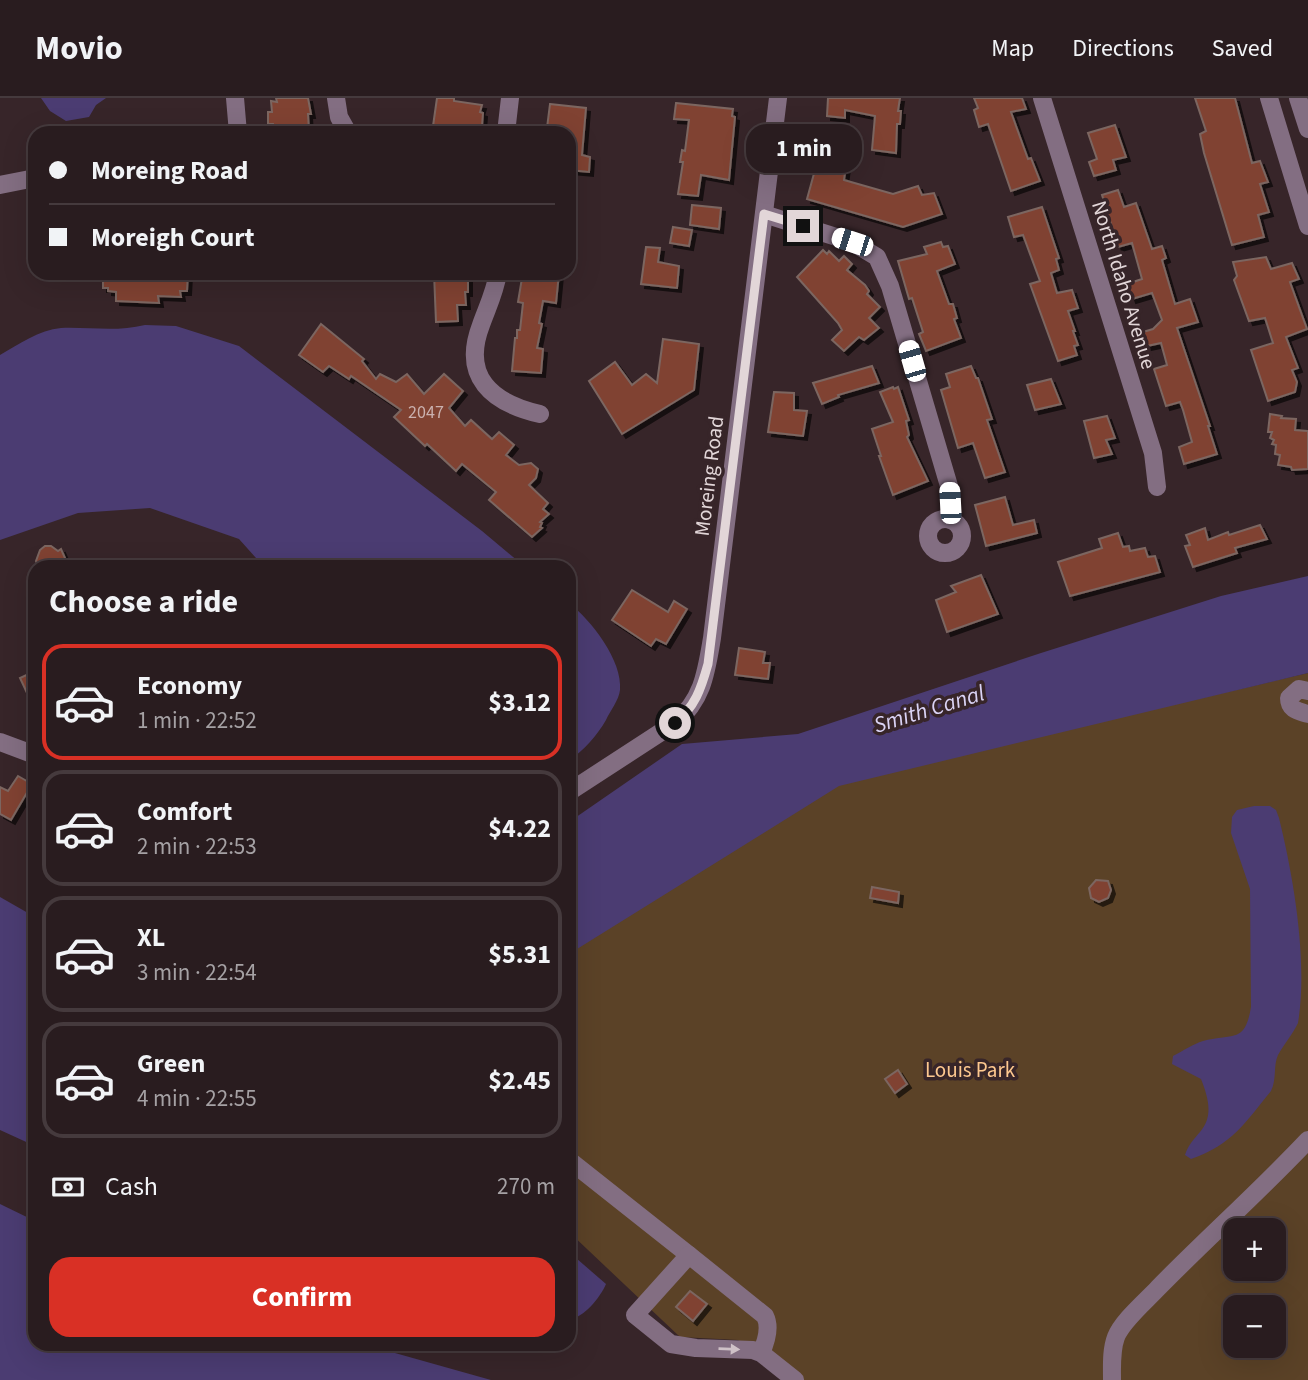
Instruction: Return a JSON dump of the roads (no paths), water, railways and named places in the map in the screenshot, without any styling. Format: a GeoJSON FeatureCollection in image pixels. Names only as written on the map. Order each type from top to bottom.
{"type":"FeatureCollection","features":[{"type":"Feature","properties":{"kind":"street"},"geometry":{"type":"LineString","coordinates":[[235,98],[237,126]]}},
{"type":"Feature","properties":{"kind":"street"},"geometry":{"type":"LineString","coordinates":[[336,98],[339,117],[344,126]]}},
{"type":"Feature","properties":{"kind":"street"},"geometry":{"type":"LineString","coordinates":[[507,126],[510,98]]}},
{"type":"Feature","properties":{"kind":"street","name":"Moreing Road"},"geometry":{"type":"LineString","coordinates":[[576,787],[675,723],[688,712],[701,689],[712,638],[778,98]]}},
{"type":"Feature","properties":{"kind":"street","name":"North Idaho Avenue"},"geometry":{"type":"LineString","coordinates":[[1042,98],[1153,453],[1157,487]]}},
{"type":"Feature","properties":{"kind":"street"},"geometry":{"type":"LineString","coordinates":[[1269,98],[1308,226]]}},
{"type":"Feature","properties":{"kind":"street"},"geometry":{"type":"LineString","coordinates":[[1298,98],[1308,129]]}},
{"type":"Feature","properties":{"kind":"street"},"geometry":{"type":"LineString","coordinates":[[0,185],[28,179]]}},
{"type":"Feature","properties":{"kind":"street"},"geometry":{"type":"LineString","coordinates":[[764,214],[852,242],[877,257],[890,286],[949,486],[951,520]]}},
{"type":"Feature","properties":{"kind":"street"},"geometry":{"type":"LineString","coordinates":[[496,280],[475,344],[474,358],[478,375],[484,387],[495,396],[522,410],[540,414]]}},
{"type":"Feature","properties":{"kind":"street"},"geometry":{"type":"LineString","coordinates":[[1308,691],[1300,689],[1289,698],[1289,704],[1294,710],[1308,714]]}},
{"type":"Feature","properties":{"kind":"street"},"geometry":{"type":"LineString","coordinates":[[0,742],[28,752]]}},
{"type":"Feature","properties":{"kind":"street"},"geometry":{"type":"LineString","coordinates":[[1112,1380],[1116,1336],[1137,1310],[1308,1140]]}},
{"type":"Feature","properties":{"kind":"street"},"geometry":{"type":"LineString","coordinates":[[576,1166],[765,1316],[768,1327],[761,1353]]}},
{"type":"Feature","properties":{"kind":"street"},"geometry":{"type":"LineString","coordinates":[[689,1255],[635,1315],[671,1344],[761,1353],[795,1380]]}},
{"type":"Feature","properties":{"kind":"water"},"geometry":{"type":"Polygon","coordinates":[[[41,98],[106,98],[96,105],[89,117],[66,121],[50,111],[41,98]]]}},
{"type":"Feature","properties":{"kind":"water"},"geometry":{"type":"Polygon","coordinates":[[[145,325],[176,326],[239,346],[517,560],[258,560],[239,539],[150,508],[78,513],[0,540],[0,355],[29,338],[53,329],[145,325]]]}},
{"type":"Feature","properties":{"kind":"water","name":"Smith Canal"},"geometry":{"type":"Polygon","coordinates":[[[1308,576],[1308,673],[839,786],[576,950],[576,817],[682,744],[798,734],[1221,596],[1308,576]]]}},
{"type":"Feature","properties":{"kind":"water"},"geometry":{"type":"Polygon","coordinates":[[[576,610],[604,642],[620,679],[616,702],[599,731],[576,755],[576,610]]]}},
{"type":"Feature","properties":{"kind":"water"},"geometry":{"type":"Polygon","coordinates":[[[1270,806],[1276,810],[1290,867],[1300,947],[1301,999],[1298,1023],[1278,1055],[1271,1091],[1228,1140],[1191,1159],[1185,1155],[1207,1119],[1207,1099],[1201,1079],[1172,1064],[1173,1056],[1203,1041],[1236,1035],[1245,1027],[1248,1019],[1251,1007],[1250,889],[1231,833],[1232,817],[1237,810],[1270,806]]]}},
{"type":"Feature","properties":{"kind":"water"},"geometry":{"type":"Polygon","coordinates":[[[0,897],[28,913],[28,1143],[0,1130],[0,897]]]}},
{"type":"Feature","properties":{"kind":"water"},"geometry":{"type":"Polygon","coordinates":[[[0,1204],[28,1218],[28,1351],[388,1351],[491,1380],[0,1380],[0,1204]]]}},
{"type":"Feature","properties":{"kind":"water"},"geometry":{"type":"Polygon","coordinates":[[[576,1258],[606,1284],[591,1306],[576,1317],[576,1258]]]}},
{"type":"Feature","properties":{"kind":"park label","name":"Louis Park"},"geometry":{"type":"Point","coordinates":[970,1070]}}]}
